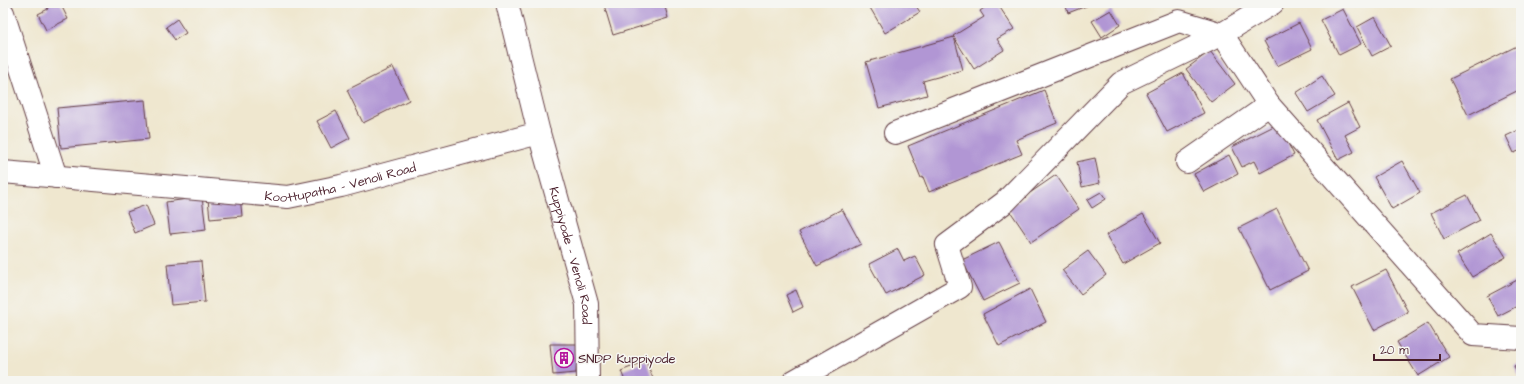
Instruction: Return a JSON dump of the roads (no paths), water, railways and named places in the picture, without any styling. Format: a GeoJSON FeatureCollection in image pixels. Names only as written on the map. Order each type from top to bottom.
{"type":"FeatureCollection","features":[{"type":"Feature","properties":{"kind":"street"},"geometry":{"type":"LineString","coordinates":[[507,3],[540,133]]}},
{"type":"Feature","properties":{"kind":"street"},"geometry":{"type":"LineString","coordinates":[[794,381],[960,287],[946,245],[1005,202],[1121,83],[1222,34],[1273,3]]}},
{"type":"Feature","properties":{"kind":"street"},"geometry":{"type":"LineString","coordinates":[[3,13],[56,177]]}},
{"type":"Feature","properties":{"kind":"street"},"geometry":{"type":"LineString","coordinates":[[895,133],[1179,21],[1222,34],[1269,105],[1473,335],[1521,338]]}},
{"type":"Feature","properties":{"kind":"street"},"geometry":{"type":"LineString","coordinates":[[1187,162],[1269,105]]}},
{"type":"Feature","properties":{"kind":"street","name":"Koottupatha - Venoli Road"},"geometry":{"type":"LineString","coordinates":[[3,172],[288,197],[340,186],[540,133]]}},
{"type":"Feature","properties":{"kind":"street","name":"Kuppiyode - Venoli Road"},"geometry":{"type":"LineString","coordinates":[[540,133],[587,304],[588,381]]}},
{"type":"Feature","properties":{"kind":"place","name":"SNDP Kuppiyode"},"geometry":{"type":"Point","coordinates":[564,358]}}]}
